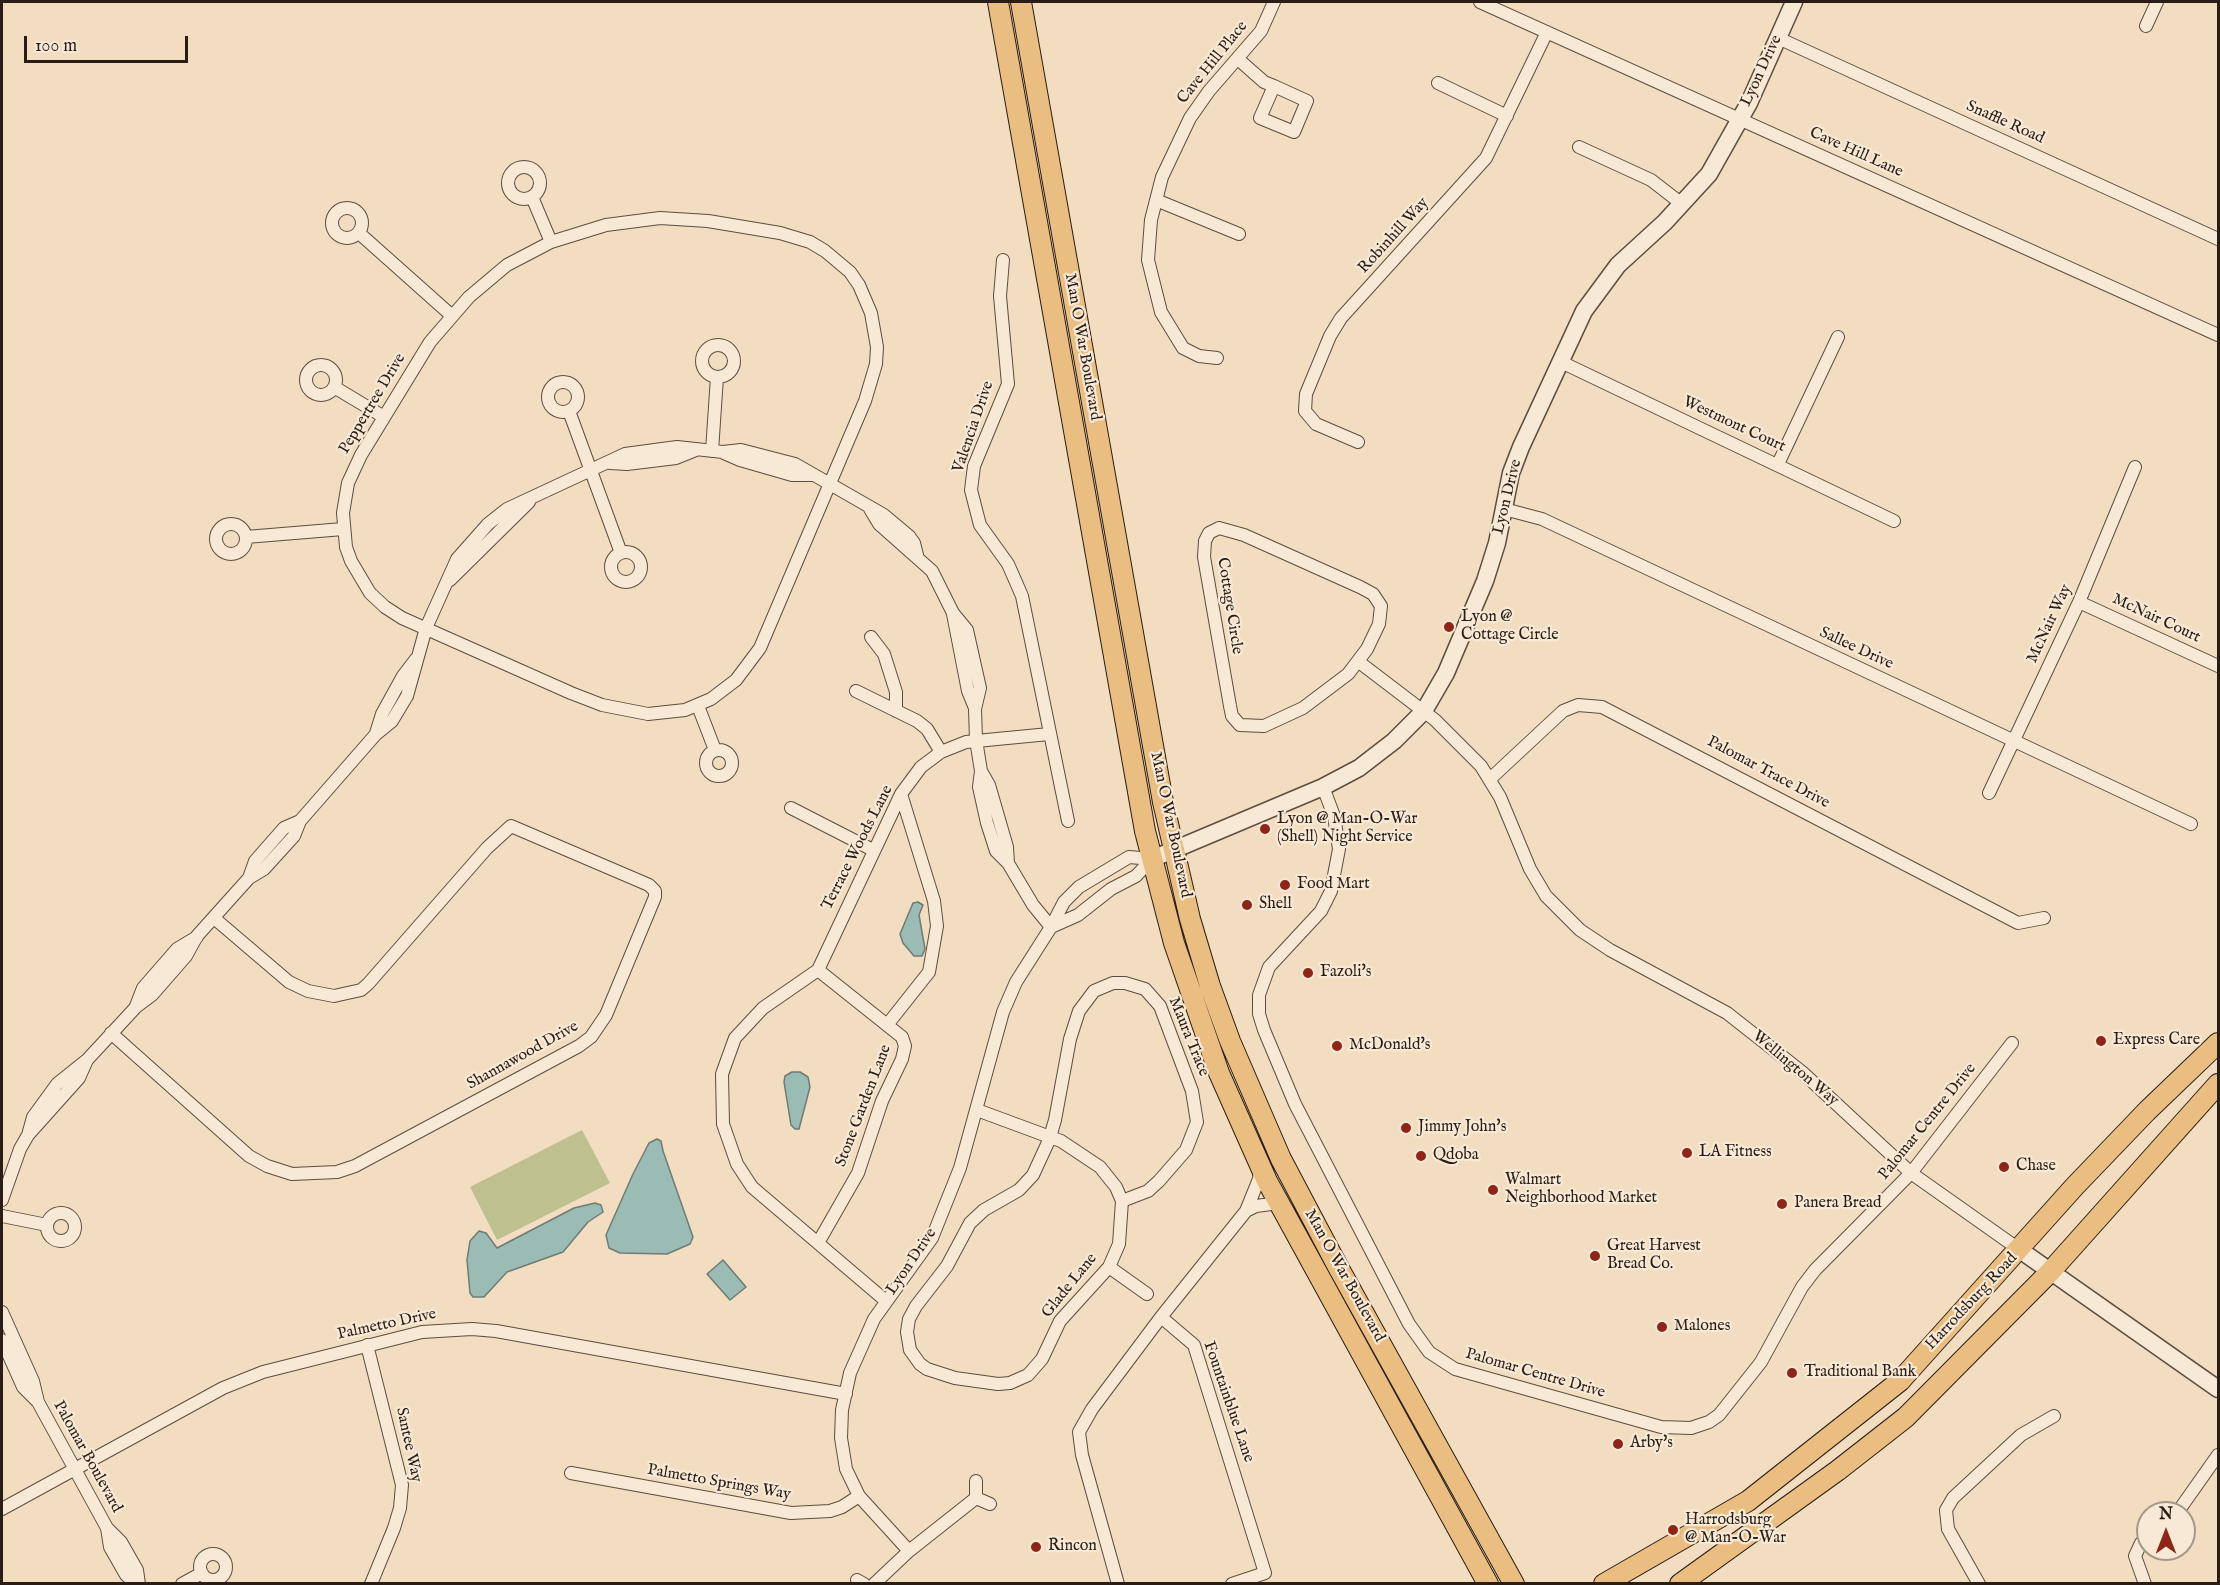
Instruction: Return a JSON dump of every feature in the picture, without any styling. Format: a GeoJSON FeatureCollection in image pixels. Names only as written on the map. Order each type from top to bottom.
{"type":"FeatureCollection","features":[{"type":"Feature","properties":{"kind":"main road","name":"Man O War Boulevard"},"geometry":{"type":"LineString","coordinates":[[998,2],[1152,859],[1174,943],[1219,1073],[1260,1166],[1488,1584]]}},
{"type":"Feature","properties":{"kind":"main road","name":"Man O War Boulevard"},"geometry":{"type":"LineString","coordinates":[[1021,2],[1163,802],[1210,986],[1264,1123],[1337,1265],[1514,1584]]}},
{"type":"Feature","properties":{"kind":"main road","name":"Harrodsburg Road"},"geometry":{"type":"LineString","coordinates":[[1604,1584],[1748,1500],[1900,1380],[2020,1250],[2075,1186],[2218,1043]]}},
{"type":"Feature","properties":{"kind":"main road","name":"Harrodsburg Road"},"geometry":{"type":"LineString","coordinates":[[1680,1584],[1837,1471],[1906,1417],[2049,1272],[2218,1084]]}},
{"type":"Feature","properties":{"kind":"street","name":"Cave Hill Place"},"geometry":{"type":"LineString","coordinates":[[1217,358],[1199,356],[1183,348],[1161,312],[1148,260],[1148,242],[1156,200],[1170,156],[1190,118],[1209,91],[1261,31],[1274,2]]}},
{"type":"Feature","properties":{"kind":"street","name":"Cave Hill Lane"},"geometry":{"type":"LineString","coordinates":[[1480,2],[2218,335]]}},
{"type":"Feature","properties":{"kind":"street","name":"Lyon Drive"},"geometry":{"type":"LineString","coordinates":[[1051,927],[1078,915],[1111,889],[1136,876],[1152,859],[1323,787],[1377,755],[1424,711],[1446,673],[1492,559],[1511,473],[1521,447],[1558,361],[1584,311],[1618,265],[1682,204],[1709,174],[1740,119],[1794,2]]}},
{"type":"Feature","properties":{"kind":"street"},"geometry":{"type":"LineString","coordinates":[[2146,26],[2157,2]]}},
{"type":"Feature","properties":{"kind":"street","name":"Robinhill Way"},"geometry":{"type":"LineString","coordinates":[[1358,442],[1316,424],[1305,411],[1306,394],[1330,336],[1341,318],[1486,158],[1548,32]]}},
{"type":"Feature","properties":{"kind":"street","name":"Snaffle Road"},"geometry":{"type":"LineString","coordinates":[[1778,38],[2218,239]]}},
{"type":"Feature","properties":{"kind":"street"},"geometry":{"type":"LineString","coordinates":[[1238,59],[1264,82],[1274,86]]}},
{"type":"Feature","properties":{"kind":"street"},"geometry":{"type":"LineString","coordinates":[[1438,83],[1507,116]]}},
{"type":"Feature","properties":{"kind":"street"},"geometry":{"type":"LineString","coordinates":[[1580,147],[1651,180],[1682,204]]}},
{"type":"Feature","properties":{"kind":"street"},"geometry":{"type":"LineString","coordinates":[[532,197],[551,242]]}},
{"type":"Feature","properties":{"kind":"street"},"geometry":{"type":"LineString","coordinates":[[1156,200],[1239,234]]}},
{"type":"Feature","properties":{"kind":"street","name":"Peppertree Drive"},"geometry":{"type":"LineString","coordinates":[[643,219],[684,219],[794,236],[810,242],[850,272],[866,298],[876,331],[877,347],[872,380],[760,648],[736,680],[698,706],[685,710],[648,714],[602,705],[402,618],[370,593],[351,561],[343,529],[345,498],[353,470],[430,342],[451,315],[507,265],[551,242],[606,225],[643,219]]}},
{"type":"Feature","properties":{"kind":"street"},"geometry":{"type":"LineString","coordinates":[[359,233],[451,315]]}},
{"type":"Feature","properties":{"kind":"street","name":"Valencia Drive"},"geometry":{"type":"LineString","coordinates":[[1003,260],[999,296],[1008,384],[974,466],[971,490],[980,525],[1008,564],[1022,596],[1068,821]]}},
{"type":"Feature","properties":{"kind":"street"},"geometry":{"type":"LineString","coordinates":[[1778,464],[1838,337]]}},
{"type":"Feature","properties":{"kind":"street","name":"Westmont Court"},"geometry":{"type":"LineString","coordinates":[[1558,361],[1894,521]]}},
{"type":"Feature","properties":{"kind":"street"},"geometry":{"type":"LineString","coordinates":[[717,377],[718,452]]}},
{"type":"Feature","properties":{"kind":"street"},"geometry":{"type":"LineString","coordinates":[[334,387],[384,417]]}},
{"type":"Feature","properties":{"kind":"street"},"geometry":{"type":"LineString","coordinates":[[568,411],[592,469],[621,553]]}},
{"type":"Feature","properties":{"kind":"street"},"geometry":{"type":"LineString","coordinates":[[2,1200],[12,1168],[28,1135],[79,1078],[87,1060],[136,1007],[152,995],[186,956],[197,936],[249,878],[255,861],[284,828],[300,821],[376,734],[382,714],[403,676],[416,659],[426,628],[449,581],[531,500],[592,469],[609,463],[627,464],[676,458],[696,450],[718,452],[792,475],[812,475],[870,508],[879,524],[906,550],[917,555],[932,571],[953,613],[967,630],[980,688],[975,709],[976,740],[981,771],[989,785],[1007,847],[1008,863],[1033,905],[1051,927]]}},
{"type":"Feature","properties":{"kind":"street","name":"McNair Way"},"geometry":{"type":"LineString","coordinates":[[1989,793],[2079,602],[2135,467]]}},
{"type":"Feature","properties":{"kind":"street","name":"Sallee Drive"},"geometry":{"type":"LineString","coordinates":[[1504,509],[1542,519],[2013,742],[2192,824]]}},
{"type":"Feature","properties":{"kind":"street","name":"Cottage Circle"},"geometry":{"type":"LineString","coordinates":[[1219,528],[1230,529],[1373,594],[1381,606],[1380,618],[1359,662],[1335,686],[1303,708],[1264,726],[1240,725],[1232,716],[1204,557],[1204,545],[1209,533],[1219,528]]}},
{"type":"Feature","properties":{"kind":"street"},"geometry":{"type":"LineString","coordinates":[[246,537],[343,529]]}},
{"type":"Feature","properties":{"kind":"street","name":"McNair Court"},"geometry":{"type":"LineString","coordinates":[[2079,602],[2218,666]]}},
{"type":"Feature","properties":{"kind":"street"},"geometry":{"type":"LineString","coordinates":[[871,637],[884,654],[896,692],[896,711]]}},
{"type":"Feature","properties":{"kind":"street"},"geometry":{"type":"LineString","coordinates":[[1359,662],[1424,711]]}},
{"type":"Feature","properties":{"kind":"street"},"geometry":{"type":"LineString","coordinates":[[856,691],[927,729],[941,752]]}},
{"type":"Feature","properties":{"kind":"street","name":"Palomar Trace Drive"},"geometry":{"type":"LineString","coordinates":[[1490,779],[1563,711],[1578,705],[1602,706],[2018,923],[2044,918]]}},
{"type":"Feature","properties":{"kind":"street"},"geometry":{"type":"LineString","coordinates":[[698,706],[715,750]]}},
{"type":"Feature","properties":{"kind":"street","name":"Wellington Way"},"geometry":{"type":"LineString","coordinates":[[1424,711],[1455,737],[1490,779],[1530,870],[1546,896],[1580,930],[1610,950],[1726,1013],[1802,1071],[1911,1173],[2218,1389]]}},
{"type":"Feature","properties":{"kind":"street"},"geometry":{"type":"LineString","coordinates":[[976,740],[1049,734]]}},
{"type":"Feature","properties":{"kind":"street","name":"Terrace Woods Lane"},"geometry":{"type":"LineString","coordinates":[[818,970],[901,794],[921,767],[941,752],[976,740]]}},
{"type":"Feature","properties":{"kind":"street","name":"Palomar Centre Drive"},"geometry":{"type":"LineString","coordinates":[[1323,787],[1334,816],[1339,849],[1331,891],[1321,911],[1269,967],[1259,994],[1259,1014],[1294,1104],[1363,1240],[1421,1344],[1446,1365],[1661,1427],[1679,1429],[1701,1426],[1719,1415],[1761,1362],[1802,1287],[1815,1270],[1911,1173],[2012,1043]]}},
{"type":"Feature","properties":{"kind":"street"},"geometry":{"type":"LineString","coordinates":[[887,1025],[929,972],[938,926],[934,901],[901,794]]}},
{"type":"Feature","properties":{"kind":"street"},"geometry":{"type":"LineString","coordinates":[[790,808],[873,850]]}},
{"type":"Feature","properties":{"kind":"street","name":"Shannawood Drive"},"geometry":{"type":"LineString","coordinates":[[111,1034],[249,1156],[267,1166],[292,1174],[337,1172],[355,1166],[559,1057],[591,1036],[606,1015],[656,897],[655,891],[649,885],[511,826],[487,848],[368,984],[361,990],[334,996],[308,992],[288,982],[214,918]]}},
{"type":"Feature","properties":{"kind":"street","name":"Lyon Drive"},"geometry":{"type":"LineString","coordinates":[[909,1551],[859,1496],[846,1469],[841,1438],[846,1394],[862,1344],[886,1301],[901,1285],[932,1238],[960,1168],[1003,1012],[1016,982],[1064,902],[1079,887],[1129,857],[1152,859]]}},
{"type":"Feature","properties":{"kind":"street"},"geometry":{"type":"LineString","coordinates":[[818,970],[763,1008],[743,1026],[724,1062],[721,1100],[723,1124],[734,1158],[745,1178],[761,1196],[886,1301]]}},
{"type":"Feature","properties":{"kind":"street","name":"Stone Garden Lane"},"geometry":{"type":"LineString","coordinates":[[818,970],[902,1037],[905,1052],[882,1101],[858,1173],[818,1243]]}},
{"type":"Feature","properties":{"kind":"street","name":"Maura Trace"},"geometry":{"type":"LineString","coordinates":[[1050,1137],[1078,1011],[1094,991],[1113,983],[1135,984],[1145,989],[1160,1006],[1169,1029],[1192,1090],[1197,1122],[1186,1150],[1159,1181],[1148,1191],[1122,1202]]}},
{"type":"Feature","properties":{"kind":"street"},"geometry":{"type":"LineString","coordinates":[[977,1110],[1072,1147],[1100,1167],[1116,1187],[1122,1202]]}},
{"type":"Feature","properties":{"kind":"street","name":"Glade Lane"},"geometry":{"type":"LineString","coordinates":[[1050,1137],[1028,1182],[1019,1190],[977,1215],[963,1234],[946,1266],[916,1306],[907,1326],[912,1354],[927,1369],[955,1378],[998,1384],[1020,1379],[1037,1366],[1060,1321],[1108,1267],[1119,1244],[1122,1202]]}},
{"type":"Feature","properties":{"kind":"street"},"geometry":{"type":"LineString","coordinates":[[1118,1584],[1082,1455],[1079,1432],[1092,1409],[1161,1317],[1246,1211],[1259,1179],[1260,1166]]}},
{"type":"Feature","properties":{"kind":"street"},"geometry":{"type":"LineString","coordinates":[[1246,1211],[1256,1206],[1279,1203]]}},
{"type":"Feature","properties":{"kind":"street"},"geometry":{"type":"LineString","coordinates":[[2,1216],[47,1225]]}},
{"type":"Feature","properties":{"kind":"street"},"geometry":{"type":"LineString","coordinates":[[1108,1267],[1147,1294]]}},
{"type":"Feature","properties":{"kind":"street","name":"Palomar Boulevard"},"geometry":{"type":"LineString","coordinates":[[2,1312],[33,1381],[38,1402],[107,1528],[121,1542],[132,1560],[137,1570],[137,1584]]}},
{"type":"Feature","properties":{"kind":"street","name":"Fountainblue Lane"},"geometry":{"type":"LineString","coordinates":[[1161,1317],[1194,1345],[1265,1573],[1232,1584]]}},
{"type":"Feature","properties":{"kind":"street","name":"Palmetto Drive"},"geometry":{"type":"LineString","coordinates":[[2,1509],[223,1388],[263,1372],[422,1332],[472,1329],[846,1394]]}},
{"type":"Feature","properties":{"kind":"street","name":"Palomar Boulevard"},"geometry":{"type":"LineString","coordinates":[[2,1340],[22,1387],[38,1402]]}},
{"type":"Feature","properties":{"kind":"street","name":"Santee Way"},"geometry":{"type":"LineString","coordinates":[[367,1345],[402,1485],[400,1509],[371,1584]]}},
{"type":"Feature","properties":{"kind":"street"},"geometry":{"type":"LineString","coordinates":[[1979,1584],[1948,1529],[1946,1510],[1953,1498],[2021,1435],[2054,1416]]}},
{"type":"Feature","properties":{"kind":"street"},"geometry":{"type":"LineString","coordinates":[[2185,1501],[2218,1455]]}},
{"type":"Feature","properties":{"kind":"street","name":"Palmetto Springs Way"},"geometry":{"type":"LineString","coordinates":[[571,1473],[791,1513],[830,1511],[842,1507],[859,1496]]}},
{"type":"Feature","properties":{"kind":"street"},"geometry":{"type":"LineString","coordinates":[[976,1481],[976,1498]]}},
{"type":"Feature","properties":{"kind":"street"},"geometry":{"type":"LineString","coordinates":[[976,1498],[990,1504]]}},
{"type":"Feature","properties":{"kind":"street"},"geometry":{"type":"LineString","coordinates":[[874,1584],[909,1551],[976,1498]]}},
{"type":"Feature","properties":{"kind":"street"},"geometry":{"type":"LineString","coordinates":[[2136,1561],[2145,1584]]}},
{"type":"Feature","properties":{"kind":"street"},"geometry":{"type":"LineString","coordinates":[[182,1584],[202,1573]]}},
{"type":"Feature","properties":{"kind":"green space"},"geometry":{"type":"Polygon","coordinates":[[[582,1130],[610,1183],[497,1240],[470,1187],[582,1130]]]}},
{"type":"Feature","properties":{"kind":"water"},"geometry":{"type":"Polygon","coordinates":[[[918,902],[923,905],[919,915],[925,949],[922,956],[914,956],[903,943],[900,934],[913,903],[918,902]]]}},
{"type":"Feature","properties":{"kind":"water"},"geometry":{"type":"Polygon","coordinates":[[[792,1072],[800,1072],[808,1077],[810,1087],[799,1129],[791,1125],[784,1082],[785,1076],[792,1072]]]}},
{"type":"Feature","properties":{"kind":"water"},"geometry":{"type":"Polygon","coordinates":[[[657,1139],[661,1141],[693,1237],[690,1244],[667,1254],[620,1253],[609,1248],[606,1235],[649,1143],[657,1139]]]}},
{"type":"Feature","properties":{"kind":"water"},"geometry":{"type":"Polygon","coordinates":[[[595,1203],[601,1205],[603,1212],[588,1222],[563,1252],[507,1272],[484,1297],[473,1297],[470,1293],[467,1260],[470,1241],[479,1231],[486,1233],[497,1248],[574,1208],[595,1203]]]}},
{"type":"Feature","properties":{"kind":"water"},"geometry":{"type":"Polygon","coordinates":[[[723,1260],[746,1287],[730,1300],[707,1274],[723,1260]]]}},
{"type":"Feature","properties":{"kind":"place","name":"Lyon @ Cottage Circle"},"geometry":{"type":"Point","coordinates":[1449,627]}},
{"type":"Feature","properties":{"kind":"place","name":"Lyon @ Man-O-War (Shell) Night Service"},"geometry":{"type":"Point","coordinates":[1265,829]}},
{"type":"Feature","properties":{"kind":"place","name":"Food Mart"},"geometry":{"type":"Point","coordinates":[1285,885]}},
{"type":"Feature","properties":{"kind":"place","name":"Shell"},"geometry":{"type":"Point","coordinates":[1247,905]}},
{"type":"Feature","properties":{"kind":"place","name":"Fazoli's"},"geometry":{"type":"Point","coordinates":[1308,973]}},
{"type":"Feature","properties":{"kind":"place","name":"Express Care"},"geometry":{"type":"Point","coordinates":[2101,1041]}},
{"type":"Feature","properties":{"kind":"place","name":"McDonald's"},"geometry":{"type":"Point","coordinates":[1337,1046]}},
{"type":"Feature","properties":{"kind":"place","name":"Jimmy John's"},"geometry":{"type":"Point","coordinates":[1406,1128]}},
{"type":"Feature","properties":{"kind":"place","name":"LA Fitness"},"geometry":{"type":"Point","coordinates":[1687,1153]}},
{"type":"Feature","properties":{"kind":"place","name":"Qdoba"},"geometry":{"type":"Point","coordinates":[1421,1156]}},
{"type":"Feature","properties":{"kind":"place","name":"Chase"},"geometry":{"type":"Point","coordinates":[2004,1167]}},
{"type":"Feature","properties":{"kind":"place","name":"Walmart Neighborhood Market"},"geometry":{"type":"Point","coordinates":[1493,1190]}},
{"type":"Feature","properties":{"kind":"place","name":"Panera Bread"},"geometry":{"type":"Point","coordinates":[1782,1204]}},
{"type":"Feature","properties":{"kind":"place","name":"Great Harvest Bread Co."},"geometry":{"type":"Point","coordinates":[1595,1256]}},
{"type":"Feature","properties":{"kind":"place","name":"Malones"},"geometry":{"type":"Point","coordinates":[1662,1327]}},
{"type":"Feature","properties":{"kind":"place","name":"Traditional Bank"},"geometry":{"type":"Point","coordinates":[1792,1373]}},
{"type":"Feature","properties":{"kind":"place","name":"Arby's"},"geometry":{"type":"Point","coordinates":[1618,1444]}},
{"type":"Feature","properties":{"kind":"place","name":"Harrodsburg @ Man-O-War"},"geometry":{"type":"Point","coordinates":[1673,1530]}},
{"type":"Feature","properties":{"kind":"place","name":"Rincon"},"geometry":{"type":"Point","coordinates":[1036,1547]}}]}
